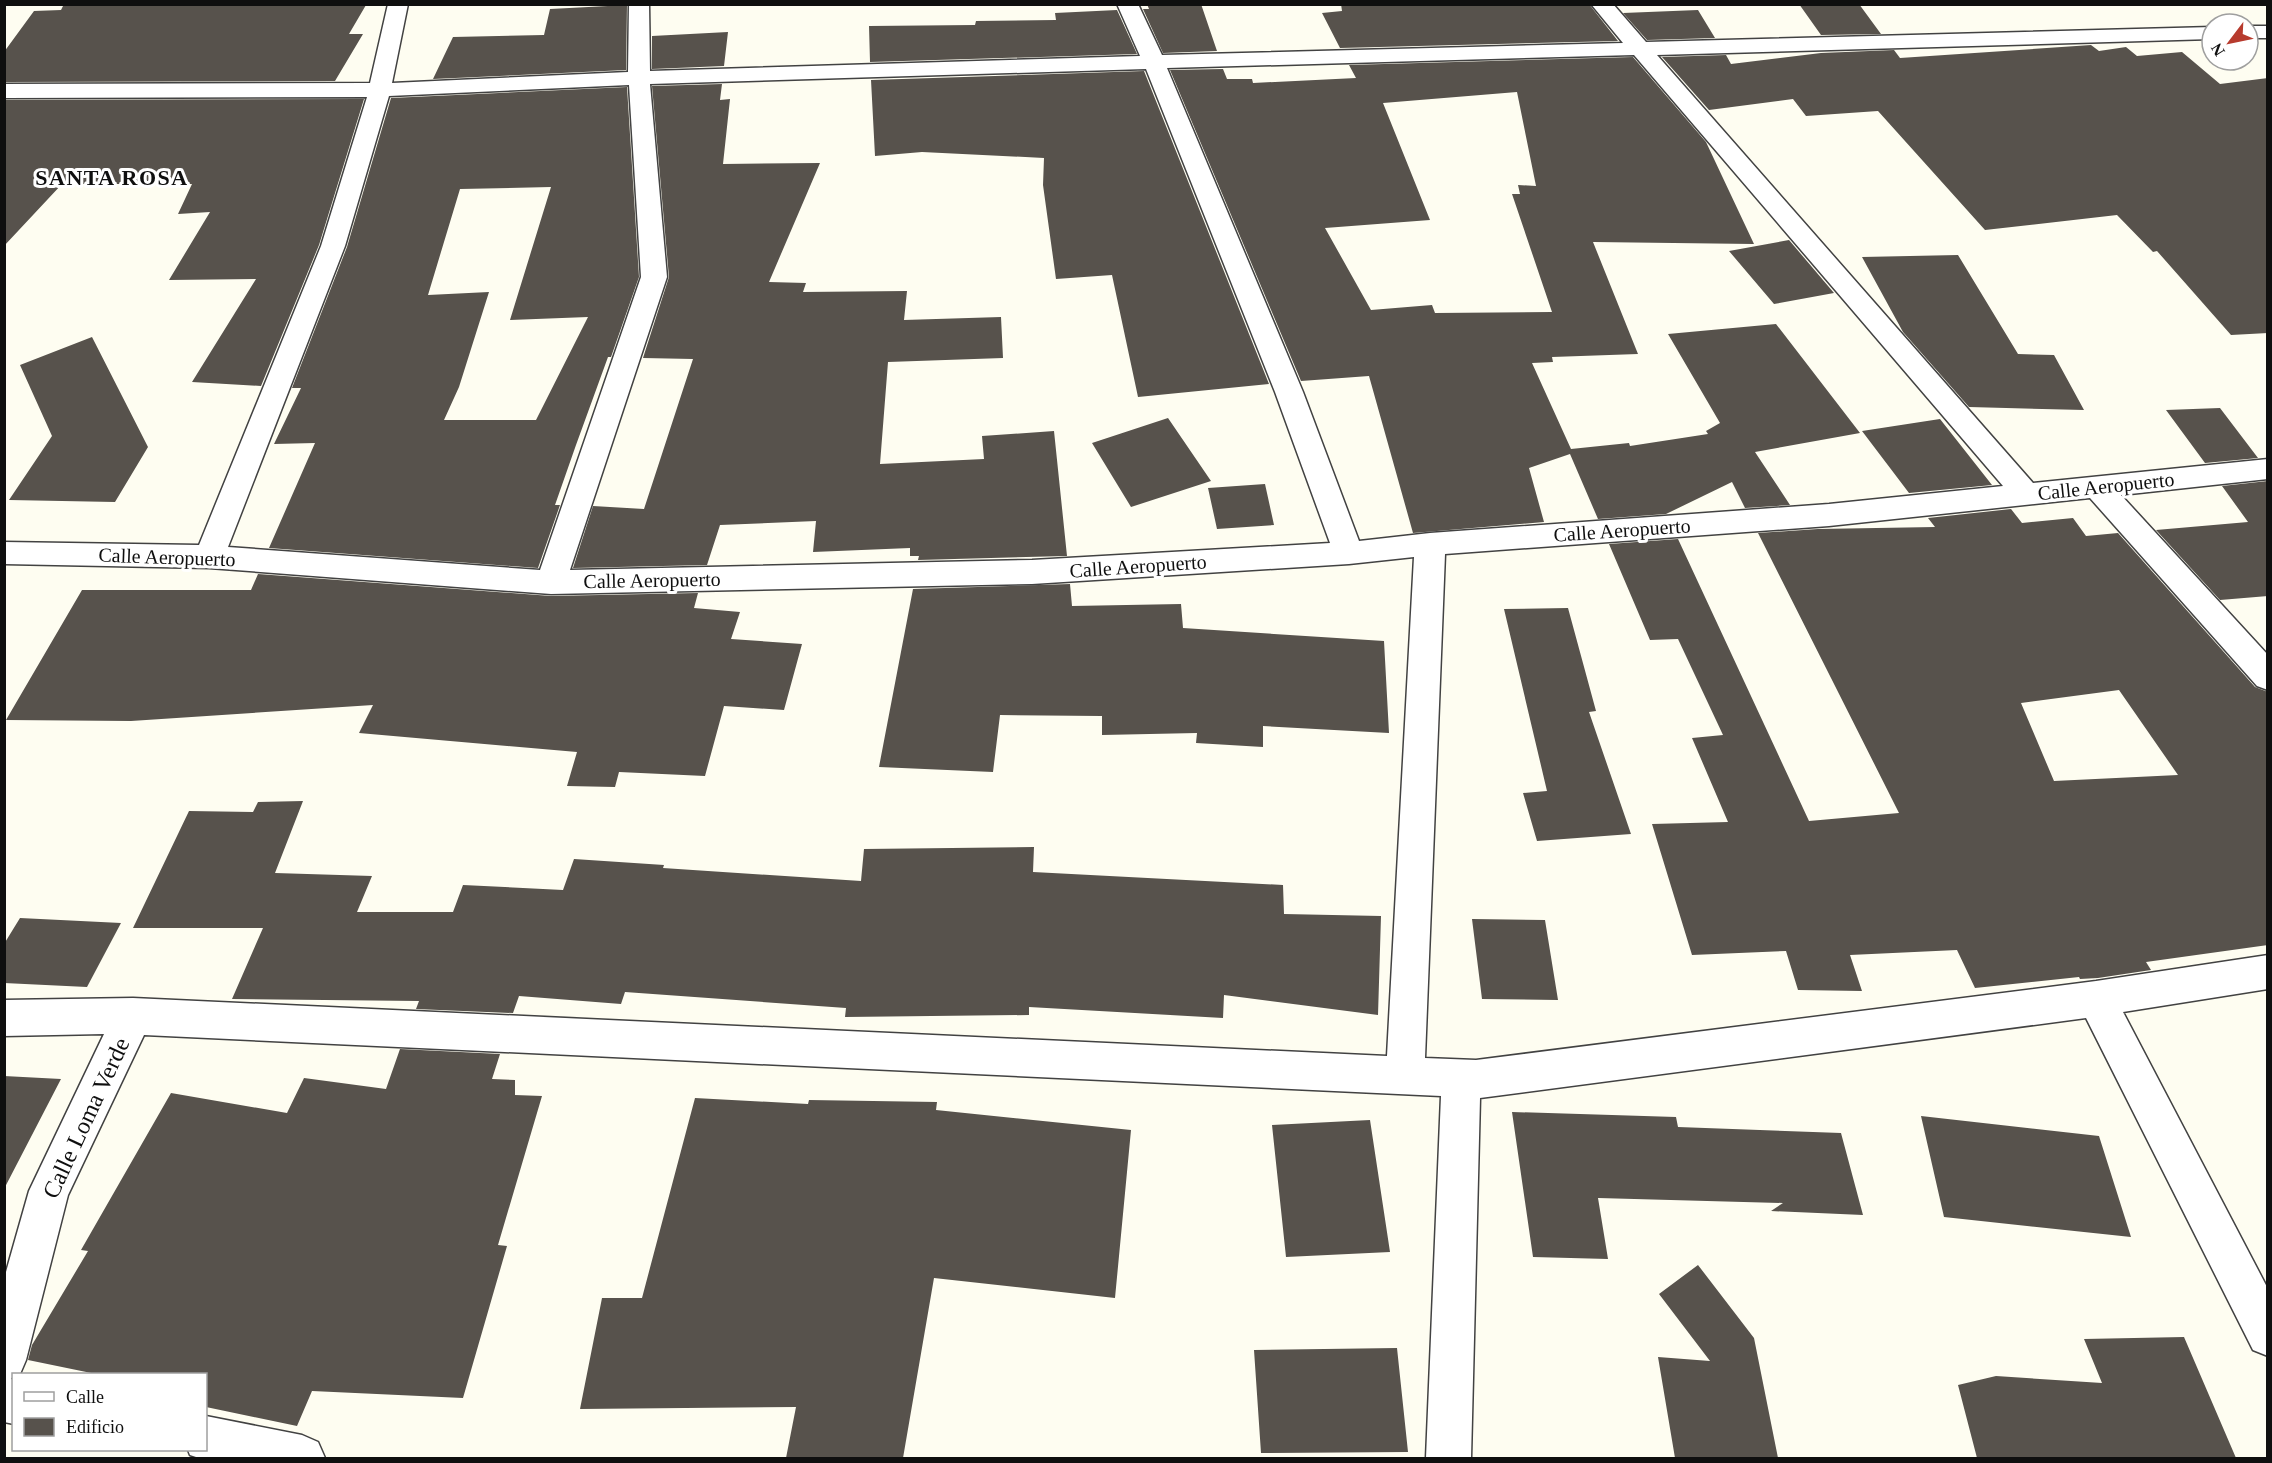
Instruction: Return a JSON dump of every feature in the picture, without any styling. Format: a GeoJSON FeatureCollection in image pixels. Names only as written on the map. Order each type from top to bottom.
{"type":"FeatureCollection","features":[{"type":"Feature","properties":{"kind":"street"},"geometry":{"type":"LineString","coordinates":[[209,557],[333,246],[380,90],[398,4]]}},
{"type":"Feature","properties":{"kind":"street"},"geometry":{"type":"LineString","coordinates":[[551,582],[654,277],[639,78],[639,4]]}},
{"type":"Feature","properties":{"kind":"street"},"geometry":{"type":"LineString","coordinates":[[1127,4],[1154,62],[1284,381],[1349,553]]}},
{"type":"Feature","properties":{"kind":"street"},"geometry":{"type":"LineString","coordinates":[[1601,4],[2026,494]]}},
{"type":"Feature","properties":{"kind":"street"},"geometry":{"type":"LineString","coordinates":[[4,91],[380,90],[639,78],[2200,33]]}},
{"type":"Feature","properties":{"kind":"street","name":"Calle Aeropuerto"},"geometry":{"type":"LineString","coordinates":[[4,553],[209,557],[551,582],[1032,573],[1349,553],[1430,544],[1829,515],[2268,469]]}},
{"type":"Feature","properties":{"kind":"street"},"geometry":{"type":"LineString","coordinates":[[2097,487],[2268,677]]}},
{"type":"Feature","properties":{"kind":"street"},"geometry":{"type":"LineString","coordinates":[[1405,1076],[1430,544]]}},
{"type":"Feature","properties":{"kind":"street"},"geometry":{"type":"LineString","coordinates":[[4,1018],[133,1016],[1476,1079],[2096,999],[2268,972]]}},
{"type":"Feature","properties":{"kind":"street"},"geometry":{"type":"LineString","coordinates":[[2096,999],[2268,1335]]}},
{"type":"Feature","properties":{"kind":"street","name":"Calle Loma Verde"},"geometry":{"type":"LineString","coordinates":[[4,1360],[49,1191],[133,1016]]}},
{"type":"Feature","properties":{"kind":"street"},"geometry":{"type":"LineString","coordinates":[[1449,1458],[1461,1079]]}},
{"type":"Feature","properties":{"kind":"street"},"geometry":{"type":"LineString","coordinates":[[207,1438],[302,1458]]}},
{"type":"Feature","properties":{"kind":"building"},"geometry":{"type":"Polygon","coordinates":[[[64,4],[366,5],[349,34],[363,34],[335,81],[4,82],[4,52],[34,11],[61,10],[64,4]]]}},
{"type":"Feature","properties":{"kind":"building"},"geometry":{"type":"Polygon","coordinates":[[[1147,4],[1201,4],[1217,51],[1163,53],[1143,9],[1149,9],[1147,4]]]}},
{"type":"Feature","properties":{"kind":"building"},"geometry":{"type":"Polygon","coordinates":[[[1341,4],[1589,4],[1618,41],[1340,48],[1322,13],[1342,11],[1341,4]]]}},
{"type":"Feature","properties":{"kind":"building"},"geometry":{"type":"Polygon","coordinates":[[[1799,4],[1859,4],[1881,34],[1821,35],[1799,4]]]}},
{"type":"Feature","properties":{"kind":"building"},"geometry":{"type":"Polygon","coordinates":[[[627,5],[626,70],[433,79],[453,37],[544,35],[550,9],[627,5]]]}},
{"type":"Feature","properties":{"kind":"building"},"geometry":{"type":"Polygon","coordinates":[[[1117,10],[1137,54],[870,62],[869,26],[975,25],[976,21],[1056,20],[1055,13],[1117,10]]]}},
{"type":"Feature","properties":{"kind":"building"},"geometry":{"type":"Polygon","coordinates":[[[1698,10],[1715,38],[1647,40],[1623,13],[1698,10]]]}},
{"type":"Feature","properties":{"kind":"building"},"geometry":{"type":"Polygon","coordinates":[[[728,32],[724,66],[652,69],[652,36],[728,32]]]}},
{"type":"Feature","properties":{"kind":"building"},"geometry":{"type":"Polygon","coordinates":[[[2091,45],[2099,51],[2126,47],[2137,56],[2182,52],[2200,67],[2200,72],[2206,72],[2220,84],[2268,78],[2268,333],[2231,335],[2157,251],[2153,252],[2117,215],[1985,230],[1878,111],[1806,116],[1793,99],[1709,110],[1662,57],[1726,55],[1731,64],[1821,53],[1894,50],[1900,58],[2091,45]]]}},
{"type":"Feature","properties":{"kind":"building"},"geometry":{"type":"Polygon","coordinates":[[[1633,57],[1706,142],[1754,244],[1593,242],[1638,354],[1552,357],[1553,362],[1532,363],[1571,449],[1629,443],[1630,446],[1708,434],[1706,431],[1720,423],[1668,334],[1776,324],[1860,433],[1755,452],[1790,505],[1745,508],[1732,482],[1666,514],[1598,519],[1570,454],[1529,468],[1544,522],[1413,533],[1369,376],[1301,381],[1170,70],[1223,69],[1227,79],[1252,79],[1253,83],[1356,78],[1349,65],[1633,57]],[[1517,92],[1383,103],[1430,220],[1325,228],[1371,310],[1432,305],[1435,313],[1552,312],[1512,194],[1520,194],[1518,185],[1536,186],[1517,92]]]}},
{"type":"Feature","properties":{"kind":"building"},"geometry":{"type":"Polygon","coordinates":[[[1144,71],[1269,384],[1138,397],[1112,275],[1056,279],[1043,185],[1044,158],[922,152],[875,156],[871,80],[1144,71]]]}},
{"type":"Feature","properties":{"kind":"building"},"geometry":{"type":"Polygon","coordinates":[[[722,84],[720,100],[730,99],[723,164],[820,163],[769,282],[806,283],[803,292],[907,291],[904,320],[1001,317],[1003,358],[888,362],[880,464],[984,459],[982,436],[1054,431],[1067,556],[918,560],[919,556],[910,556],[910,548],[813,552],[816,521],[720,525],[707,565],[573,568],[593,506],[644,509],[693,359],[643,358],[669,277],[652,86],[722,84]]]}},
{"type":"Feature","properties":{"kind":"building"},"geometry":{"type":"Polygon","coordinates":[[[627,87],[639,277],[555,505],[560,505],[538,568],[269,548],[315,443],[274,444],[301,388],[292,388],[347,247],[391,98],[627,87]],[[551,187],[460,189],[428,295],[489,292],[459,387],[444,420],[536,420],[588,317],[510,320],[551,187]]]}},
{"type":"Feature","properties":{"kind":"building"},"geometry":{"type":"Polygon","coordinates":[[[364,99],[319,245],[261,386],[192,382],[256,279],[169,280],[210,212],[178,214],[192,184],[62,184],[4,246],[4,100],[364,99]]]}},
{"type":"Feature","properties":{"kind":"building"},"geometry":{"type":"Polygon","coordinates":[[[1789,240],[1834,293],[1774,304],[1729,251],[1789,240]]]}},
{"type":"Feature","properties":{"kind":"building"},"geometry":{"type":"Polygon","coordinates":[[[1958,255],[2018,354],[2054,355],[2084,410],[1969,407],[1903,332],[1862,257],[1958,255]]]}},
{"type":"Feature","properties":{"kind":"building"},"geometry":{"type":"Polygon","coordinates":[[[92,337],[148,447],[115,502],[9,500],[52,436],[20,365],[92,337]]]}},
{"type":"Feature","properties":{"kind":"building"},"geometry":{"type":"Polygon","coordinates":[[[2220,408],[2258,458],[2205,463],[2166,410],[2220,408]]]}},
{"type":"Feature","properties":{"kind":"building"},"geometry":{"type":"Polygon","coordinates":[[[1168,418],[1211,481],[1131,507],[1092,443],[1168,418]]]}},
{"type":"Feature","properties":{"kind":"building"},"geometry":{"type":"Polygon","coordinates":[[[1940,419],[1992,485],[1909,493],[1862,431],[1940,419]]]}},
{"type":"Feature","properties":{"kind":"building"},"geometry":{"type":"Polygon","coordinates":[[[2268,481],[2268,596],[2220,600],[2156,530],[2248,522],[2222,486],[2268,481]]]}},
{"type":"Feature","properties":{"kind":"building"},"geometry":{"type":"Polygon","coordinates":[[[1265,484],[1274,525],[1217,529],[1208,488],[1265,484]]]}},
{"type":"Feature","properties":{"kind":"building"},"geometry":{"type":"Polygon","coordinates":[[[2011,509],[2022,523],[2073,518],[2086,536],[2118,533],[2255,687],[2268,692],[2268,945],[2146,962],[2151,970],[2098,978],[2080,979],[2079,977],[1975,988],[1957,950],[1850,955],[1862,991],[1798,990],[1786,951],[1692,955],[1652,824],[1728,822],[1692,738],[1723,735],[1678,639],[1650,640],[1609,544],[1678,539],[1809,821],[1899,813],[1758,533],[1818,529],[1935,527],[1928,518],[2011,509]],[[2119,690],[2021,703],[2054,781],[2178,775],[2119,690]]]}},
{"type":"Feature","properties":{"kind":"building"},"geometry":{"type":"Polygon","coordinates":[[[258,574],[551,596],[698,593],[694,608],[740,612],[731,639],[802,644],[784,710],[724,706],[705,776],[619,772],[615,787],[567,786],[577,752],[359,733],[373,705],[131,721],[6,720],[82,590],[251,590],[258,574]]]}},
{"type":"Feature","properties":{"kind":"building"},"geometry":{"type":"Polygon","coordinates":[[[1070,584],[1072,606],[1181,604],[1183,628],[1384,641],[1389,733],[1263,726],[1263,747],[1196,743],[1197,733],[1102,735],[1102,716],[1000,715],[993,772],[879,767],[913,589],[1070,584]]]}},
{"type":"Feature","properties":{"kind":"building"},"geometry":{"type":"Polygon","coordinates":[[[1568,608],[1596,711],[1589,712],[1631,834],[1537,841],[1523,793],[1547,791],[1504,609],[1568,608]]]}},
{"type":"Feature","properties":{"kind":"building"},"geometry":{"type":"Polygon","coordinates":[[[303,801],[275,873],[372,876],[357,912],[453,912],[463,885],[563,890],[574,859],[664,865],[663,868],[861,881],[864,849],[1034,847],[1033,872],[1283,885],[1284,914],[1381,916],[1378,1015],[1224,995],[1223,1018],[1029,1007],[1029,1015],[845,1017],[846,1008],[625,992],[621,1004],[519,996],[513,1013],[416,1009],[419,1001],[232,999],[263,928],[133,928],[189,811],[253,812],[258,802],[303,801]]]}},
{"type":"Feature","properties":{"kind":"building"},"geometry":{"type":"Polygon","coordinates":[[[20,918],[121,923],[87,987],[4,983],[4,944],[20,918]]]}},
{"type":"Feature","properties":{"kind":"building"},"geometry":{"type":"Polygon","coordinates":[[[1472,919],[1545,920],[1558,1000],[1482,999],[1472,919]]]}},
{"type":"Feature","properties":{"kind":"building"},"geometry":{"type":"Polygon","coordinates":[[[400,1049],[500,1054],[492,1079],[515,1080],[515,1095],[542,1096],[498,1245],[507,1246],[463,1398],[312,1391],[297,1426],[207,1407],[207,1373],[91,1373],[28,1360],[32,1345],[88,1251],[81,1250],[171,1093],[287,1113],[304,1078],[386,1089],[400,1049]]]}},
{"type":"Feature","properties":{"kind":"building"},"geometry":{"type":"Polygon","coordinates":[[[4,1076],[61,1079],[4,1189],[4,1076]]]}},
{"type":"Feature","properties":{"kind":"building"},"geometry":{"type":"Polygon","coordinates":[[[695,1098],[808,1104],[809,1100],[937,1102],[936,1110],[1131,1130],[1115,1298],[934,1278],[903,1458],[786,1458],[796,1407],[580,1409],[602,1298],[642,1298],[695,1098]]]}},
{"type":"Feature","properties":{"kind":"building"},"geometry":{"type":"Polygon","coordinates":[[[1512,1112],[1676,1117],[1678,1127],[1841,1133],[1863,1215],[1771,1211],[1783,1203],[1598,1198],[1608,1259],[1533,1257],[1512,1112]]]}},
{"type":"Feature","properties":{"kind":"building"},"geometry":{"type":"Polygon","coordinates":[[[1921,1116],[2099,1136],[2131,1237],[1944,1217],[1921,1116]]]}},
{"type":"Feature","properties":{"kind":"building"},"geometry":{"type":"Polygon","coordinates":[[[1370,1120],[1390,1252],[1286,1257],[1272,1125],[1370,1120]]]}},
{"type":"Feature","properties":{"kind":"building"},"geometry":{"type":"Polygon","coordinates":[[[1698,1265],[1754,1338],[1778,1458],[1675,1458],[1658,1357],[1710,1361],[1659,1294],[1698,1265]]]}},
{"type":"Feature","properties":{"kind":"building"},"geometry":{"type":"Polygon","coordinates":[[[2184,1337],[2236,1458],[1977,1458],[1958,1385],[1996,1376],[2102,1383],[2084,1339],[2184,1337]]]}},
{"type":"Feature","properties":{"kind":"building"},"geometry":{"type":"Polygon","coordinates":[[[1397,1348],[1408,1452],[1261,1453],[1254,1350],[1397,1348]]]}},
{"type":"Feature","properties":{"kind":"district","name":"SANTA ROSA"},"geometry":{"type":"Point","coordinates":[112,177]}}]}
